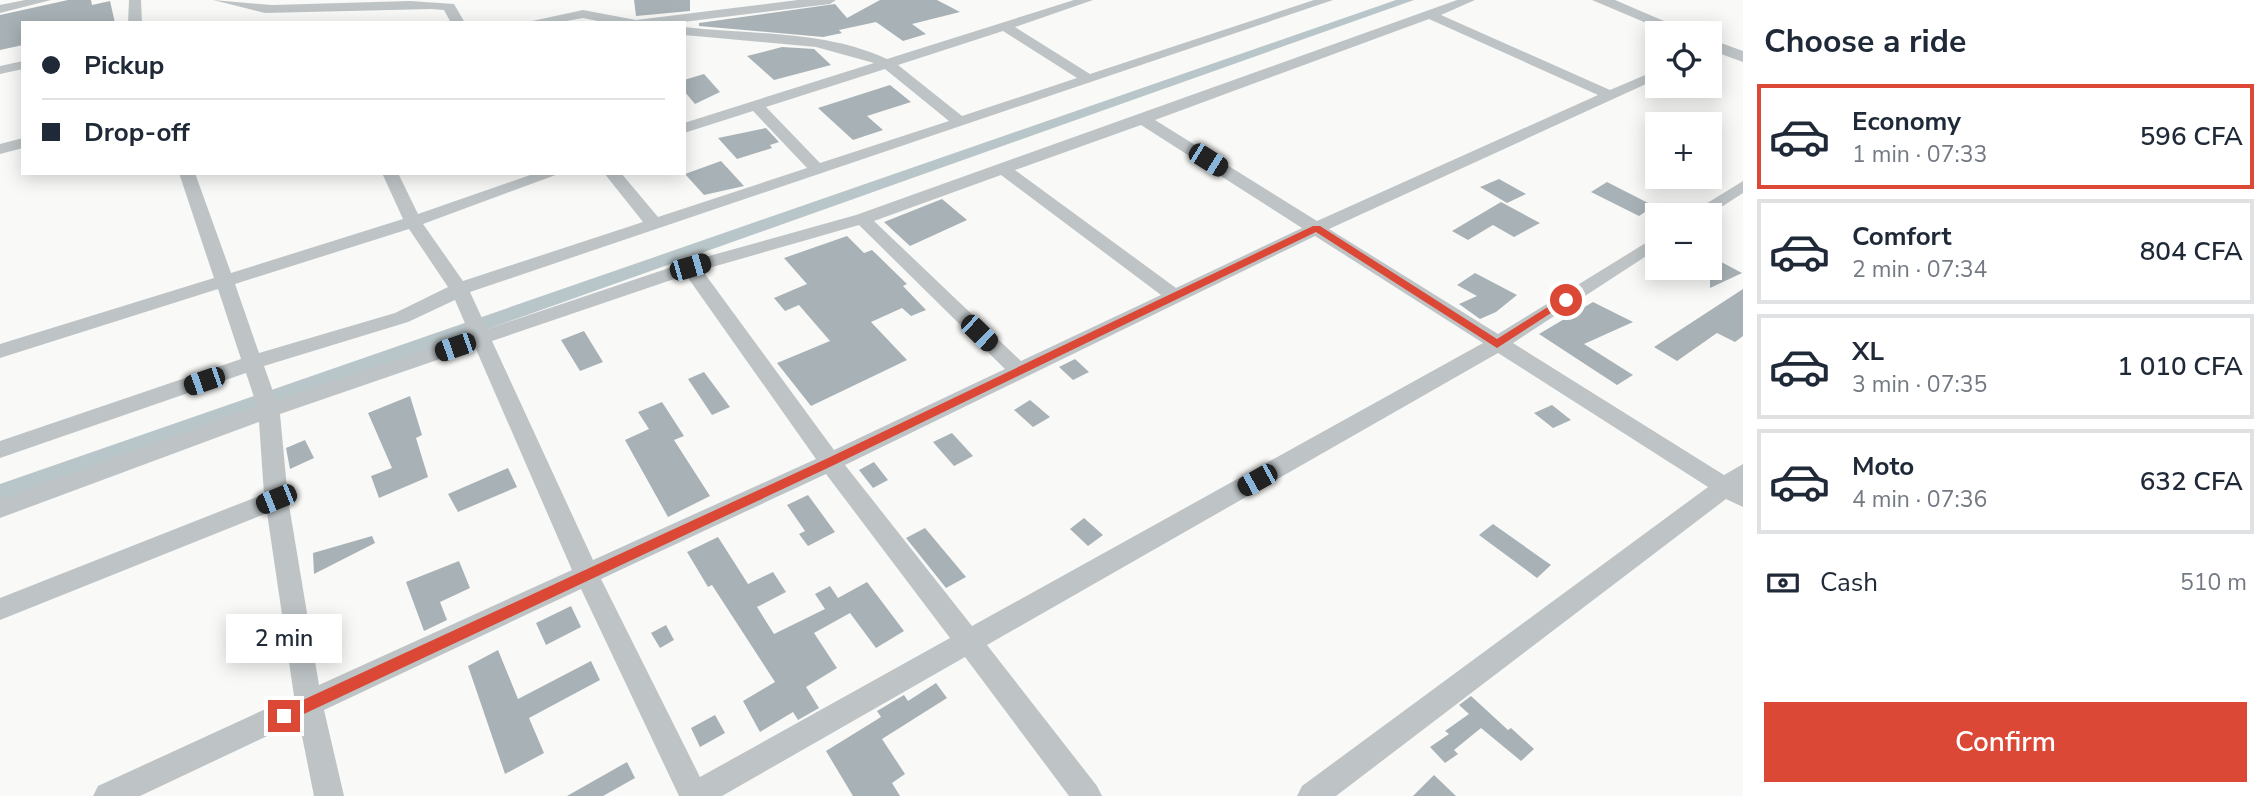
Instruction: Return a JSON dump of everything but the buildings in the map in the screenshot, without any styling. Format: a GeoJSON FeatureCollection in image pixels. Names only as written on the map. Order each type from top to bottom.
{"type":"FeatureCollection","features":[{"type":"Feature","properties":{"kind":"street"},"geometry":{"type":"LineString","coordinates":[[0,9],[45,0]]}},
{"type":"Feature","properties":{"kind":"street"},"geometry":{"type":"LineString","coordinates":[[135,0],[135,21]]}},
{"type":"Feature","properties":{"kind":"street"},"geometry":{"type":"LineString","coordinates":[[219,0],[272,9],[380,1],[424,1],[449,7],[457,21]]}},
{"type":"Feature","properties":{"kind":"street"},"geometry":{"type":"LineString","coordinates":[[712,0],[723,13]]}},
{"type":"Feature","properties":{"kind":"street"},"geometry":{"type":"LineString","coordinates":[[657,21],[830,0]]}},
{"type":"Feature","properties":{"kind":"street"},"geometry":{"type":"LineString","coordinates":[[686,127],[1087,0]]}},
{"type":"Feature","properties":{"kind":"street"},"geometry":{"type":"LineString","coordinates":[[0,450],[255,363],[421,311],[459,289],[819,172],[1327,0]]}},
{"type":"Feature","properties":{"kind":"street"},"geometry":{"type":"LineString","coordinates":[[0,509],[270,410],[690,267],[862,219],[1469,0]]}},
{"type":"Feature","properties":{"kind":"street"},"geometry":{"type":"LineString","coordinates":[[1600,0],[1653,21]]}},
{"type":"Feature","properties":{"kind":"street"},"geometry":{"type":"LineString","coordinates":[[542,21],[583,14],[620,21]]}},
{"type":"Feature","properties":{"kind":"street"},"geometry":{"type":"LineString","coordinates":[[1430,15],[1610,95]]}},
{"type":"Feature","properties":{"kind":"street"},"geometry":{"type":"LineString","coordinates":[[1004,26],[1089,80]]}},
{"type":"Feature","properties":{"kind":"street"},"geometry":{"type":"LineString","coordinates":[[686,31],[840,47],[886,63],[961,123]]}},
{"type":"Feature","properties":{"kind":"street"},"geometry":{"type":"LineString","coordinates":[[1722,50],[1743,57]]}},
{"type":"Feature","properties":{"kind":"street"},"geometry":{"type":"LineString","coordinates":[[0,69],[21,65]]}},
{"type":"Feature","properties":{"kind":"street"},"geometry":{"type":"LineString","coordinates":[[108,796],[830,462],[1316,228],[1645,79]]}},
{"type":"Feature","properties":{"kind":"street"},"geometry":{"type":"LineString","coordinates":[[756,105],[819,172]]}},
{"type":"Feature","properties":{"kind":"street"},"geometry":{"type":"LineString","coordinates":[[1143,119],[1497,344],[1737,486],[1312,796]]}},
{"type":"Feature","properties":{"kind":"street"},"geometry":{"type":"LineString","coordinates":[[0,149],[21,144]]}},
{"type":"Feature","properties":{"kind":"street"},"geometry":{"type":"LineString","coordinates":[[1003,169],[1175,296]]}},
{"type":"Feature","properties":{"kind":"street"},"geometry":{"type":"LineString","coordinates":[[188,175],[270,410],[276,499],[309,704],[329,796]]}},
{"type":"Feature","properties":{"kind":"street"},"geometry":{"type":"LineString","coordinates":[[391,175],[413,222],[459,289],[587,575],[694,796],[1497,344],[1645,249]]}},
{"type":"Feature","properties":{"kind":"street"},"geometry":{"type":"LineString","coordinates":[[0,351],[413,222],[547,175]]}},
{"type":"Feature","properties":{"kind":"street"},"geometry":{"type":"LineString","coordinates":[[614,175],[654,225]]}},
{"type":"Feature","properties":{"kind":"street"},"geometry":{"type":"LineString","coordinates":[[1716,203],[1743,186]]}},
{"type":"Feature","properties":{"kind":"street"},"geometry":{"type":"LineString","coordinates":[[862,219],[1019,371]]}},
{"type":"Feature","properties":{"kind":"street"},"geometry":{"type":"LineString","coordinates":[[690,267],[830,462],[1087,796]]}},
{"type":"Feature","properties":{"kind":"street"},"geometry":{"type":"LineString","coordinates":[[0,609],[276,499]]}},
{"type":"Feature","properties":{"kind":"waterway"},"geometry":{"type":"LineString","coordinates":[[0,493],[1408,0]]}},
{"type":"Feature","properties":{"kind":"route"},"geometry":{"type":"LineString","coordinates":[[284,716],[830,462],[1316,228],[1497,344],[1566,300]]}}]}
